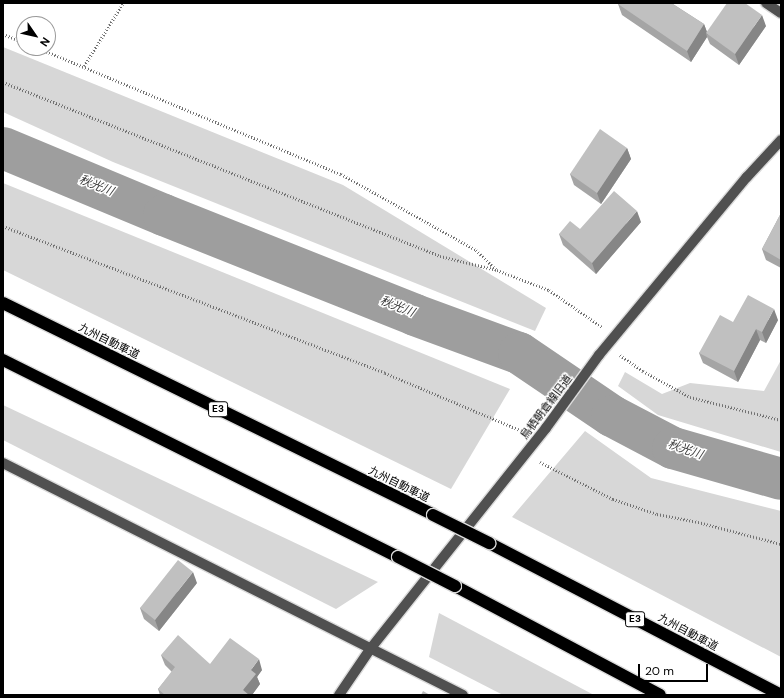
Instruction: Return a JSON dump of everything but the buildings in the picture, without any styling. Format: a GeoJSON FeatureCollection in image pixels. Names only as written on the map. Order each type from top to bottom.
{"type":"FeatureCollection","features":[{"type":"Feature","properties":{"kind":"highway","name":"九州自動車道"},"geometry":{"type":"LineString","coordinates":[[3,303],[490,543],[781,695]]}},
{"type":"Feature","properties":{"kind":"highway"},"geometry":{"type":"LineString","coordinates":[[3,360],[455,586],[660,695]]}},
{"type":"Feature","properties":{"kind":"street"},"geometry":{"type":"LineString","coordinates":[[766,3],[781,13]]}},
{"type":"Feature","properties":{"kind":"street","name":"鳥栖朝倉線旧道"},"geometry":{"type":"LineString","coordinates":[[339,695],[371,648],[546,428],[598,355],[747,176],[781,140]]}},
{"type":"Feature","properties":{"kind":"street"},"geometry":{"type":"LineString","coordinates":[[3,463],[463,695]]}},
{"type":"Feature","properties":{"kind":"path"},"geometry":{"type":"LineString","coordinates":[[84,66],[123,3]]}},
{"type":"Feature","properties":{"kind":"path"},"geometry":{"type":"LineString","coordinates":[[3,34],[16,39]]}},
{"type":"Feature","properties":{"kind":"path"},"geometry":{"type":"LineString","coordinates":[[56,55],[341,174],[476,250],[497,270]]}},
{"type":"Feature","properties":{"kind":"path"},"geometry":{"type":"LineString","coordinates":[[3,82],[440,256],[497,270],[549,290],[615,336]]}},
{"type":"Feature","properties":{"kind":"path"},"geometry":{"type":"LineString","coordinates":[[3,226],[385,373],[499,420],[538,438]]}},
{"type":"Feature","properties":{"kind":"path"},"geometry":{"type":"LineString","coordinates":[[607,345],[643,371],[690,397],[781,420]]}},
{"type":"Feature","properties":{"kind":"path"},"geometry":{"type":"LineString","coordinates":[[525,455],[613,499],[657,514],[698,522],[781,544]]}},
{"type":"Feature","properties":{"kind":"shaded area"},"geometry":{"type":"Polygon","coordinates":[[[3,47],[16,52],[16,56],[25,56],[343,185],[546,308],[535,331],[113,162],[3,112],[3,47]]]}},
{"type":"Feature","properties":{"kind":"shaded area"},"geometry":{"type":"Polygon","coordinates":[[[3,183],[510,389],[451,489],[3,270],[3,183]]]}},
{"type":"Feature","properties":{"kind":"shaded area"},"geometry":{"type":"Polygon","coordinates":[[[781,360],[781,452],[658,415],[618,386],[625,372],[662,394],[690,383],[764,391],[781,360]]]}},
{"type":"Feature","properties":{"kind":"shaded area"},"geometry":{"type":"Polygon","coordinates":[[[3,405],[378,582],[336,609],[3,440],[3,405]]]}},
{"type":"Feature","properties":{"kind":"shaded area"},"geometry":{"type":"Polygon","coordinates":[[[585,431],[651,478],[781,511],[781,657],[512,517],[585,431]]]}},
{"type":"Feature","properties":{"kind":"shaded area"},"geometry":{"type":"Polygon","coordinates":[[[439,613],[594,695],[503,695],[429,657],[439,613]]]}},
{"type":"Feature","properties":{"kind":"waterway","name":"秋光川"},"geometry":{"type":"LineString","coordinates":[[3,148],[164,215],[415,315],[519,353],[612,416],[673,448],[781,479]]}}]}
